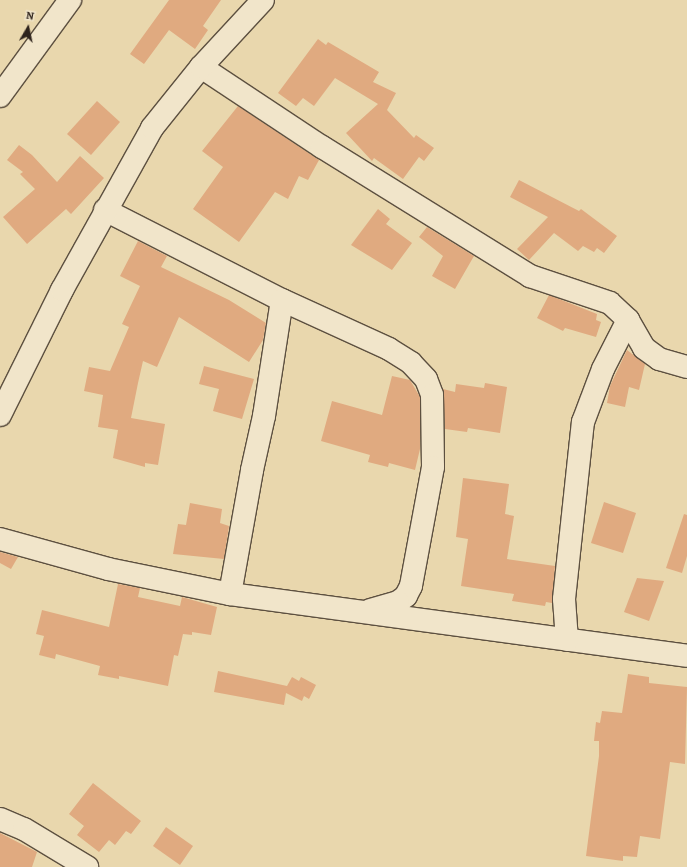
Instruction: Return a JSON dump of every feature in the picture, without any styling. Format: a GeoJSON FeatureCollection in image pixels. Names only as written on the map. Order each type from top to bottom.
{"type":"FeatureCollection","features":[{"type":"Feature","properties":{"kind":"street"},"geometry":{"type":"LineString","coordinates":[[0,96],[70,0]]}},
{"type":"Feature","properties":{"kind":"street"},"geometry":{"type":"LineString","coordinates":[[0,415],[105,210],[152,128],[200,67],[261,0]]}},
{"type":"Feature","properties":{"kind":"street"},"geometry":{"type":"LineString","coordinates":[[200,67],[322,148],[530,276],[610,303],[628,320],[644,348],[659,359],[687,368]]}},
{"type":"Feature","properties":{"kind":"street"},"geometry":{"type":"LineString","coordinates":[[105,210],[282,300],[394,353],[410,363],[426,378],[432,395],[433,467],[411,586],[406,596],[398,602],[364,612]]}},
{"type":"Feature","properties":{"kind":"street"},"geometry":{"type":"LineString","coordinates":[[230,594],[252,470],[264,416],[282,300]]}},
{"type":"Feature","properties":{"kind":"street"},"geometry":{"type":"LineString","coordinates":[[567,640],[564,599],[583,422],[603,369],[628,320]]}},
{"type":"Feature","properties":{"kind":"street"},"geometry":{"type":"LineString","coordinates":[[0,539],[108,569],[230,594],[687,656]]}},
{"type":"Feature","properties":{"kind":"street"},"geometry":{"type":"LineString","coordinates":[[0,819],[24,829],[87,867]]}},
{"type":"Feature","properties":{"kind":"building"},"geometry":{"type":"Polygon","coordinates":[[[169,0],[221,0],[203,26],[208,30],[195,49],[169,30],[144,64],[130,54],[169,0]]]}},
{"type":"Feature","properties":{"kind":"building"},"geometry":{"type":"Polygon","coordinates":[[[318,39],[326,45],[328,42],[379,72],[373,82],[396,93],[387,110],[414,138],[416,135],[434,148],[424,161],[419,157],[403,179],[374,158],[372,161],[346,133],[378,104],[335,78],[314,106],[303,98],[296,106],[278,93],[318,39]]]}},
{"type":"Feature","properties":{"kind":"building"},"geometry":{"type":"Polygon","coordinates":[[[97,101],[120,122],[91,155],[67,134],[97,101]]]}},
{"type":"Feature","properties":{"kind":"building"},"geometry":{"type":"Polygon","coordinates":[[[238,106],[319,160],[308,180],[299,176],[288,199],[275,192],[239,242],[193,209],[223,167],[202,151],[238,106]]]}},
{"type":"Feature","properties":{"kind":"building"},"geometry":{"type":"Polygon","coordinates":[[[19,145],[32,155],[57,182],[80,156],[104,178],[71,214],[66,209],[27,244],[3,217],[35,189],[20,174],[23,172],[7,160],[19,145]]]}},
{"type":"Feature","properties":{"kind":"building"},"geometry":{"type":"Polygon","coordinates":[[[519,180],[579,211],[581,209],[617,236],[604,253],[597,248],[594,252],[583,246],[578,251],[554,233],[529,260],[517,249],[548,217],[510,197],[519,180]]]}},
{"type":"Feature","properties":{"kind":"building"},"geometry":{"type":"Polygon","coordinates":[[[378,209],[390,219],[386,224],[412,243],[392,270],[351,245],[378,209]]]}},
{"type":"Feature","properties":{"kind":"building"},"geometry":{"type":"Polygon","coordinates":[[[427,227],[474,256],[455,289],[432,276],[443,256],[419,237],[427,227]]]}},
{"type":"Feature","properties":{"kind":"building"},"geometry":{"type":"Polygon","coordinates":[[[138,241],[167,256],[161,267],[229,300],[266,323],[263,340],[249,362],[179,317],[157,367],[143,361],[138,383],[131,418],[165,424],[158,465],[145,463],[145,467],[113,458],[118,430],[98,427],[103,395],[84,391],[89,367],[110,371],[129,327],[122,324],[140,286],[120,276],[138,241]]]}},
{"type":"Feature","properties":{"kind":"building"},"geometry":{"type":"Polygon","coordinates":[[[549,295],[597,314],[596,320],[601,322],[596,337],[565,328],[563,331],[537,318],[549,295]]]}},
{"type":"Feature","properties":{"kind":"building"},"geometry":{"type":"Polygon","coordinates":[[[627,350],[645,364],[639,390],[629,387],[625,407],[607,403],[610,386],[627,350]]]}},
{"type":"Feature","properties":{"kind":"building"},"geometry":{"type":"Polygon","coordinates":[[[204,366],[254,379],[242,419],[213,411],[219,389],[199,384],[204,366]]]}},
{"type":"Feature","properties":{"kind":"building"},"geometry":{"type":"Polygon","coordinates":[[[392,376],[410,380],[420,397],[420,449],[415,470],[389,463],[388,467],[368,462],[370,455],[321,441],[332,401],[382,415],[392,376]]]}},
{"type":"Feature","properties":{"kind":"building"},"geometry":{"type":"Polygon","coordinates":[[[485,383],[507,387],[500,433],[468,428],[467,432],[445,429],[443,389],[455,392],[456,384],[484,388],[485,383]]]}},
{"type":"Feature","properties":{"kind":"building"},"geometry":{"type":"Polygon","coordinates":[[[463,478],[509,484],[505,514],[514,516],[507,559],[555,566],[552,603],[546,602],[545,606],[512,601],[514,594],[461,586],[468,539],[456,537],[463,478]]]}},
{"type":"Feature","properties":{"kind":"building"},"geometry":{"type":"Polygon","coordinates":[[[604,502],[636,513],[623,553],[591,543],[604,502]]]}},
{"type":"Feature","properties":{"kind":"building"},"geometry":{"type":"Polygon","coordinates":[[[190,503],[222,509],[220,523],[229,526],[224,559],[173,554],[178,524],[186,525],[190,503]]]}},
{"type":"Feature","properties":{"kind":"building"},"geometry":{"type":"Polygon","coordinates":[[[684,514],[687,515],[687,556],[682,573],[666,568],[684,514]]]}},
{"type":"Feature","properties":{"kind":"building"},"geometry":{"type":"Polygon","coordinates":[[[0,552],[18,557],[11,569],[0,563],[0,552]]]}},
{"type":"Feature","properties":{"kind":"building"},"geometry":{"type":"Polygon","coordinates":[[[637,578],[664,581],[649,621],[624,612],[637,578]]]}},
{"type":"Feature","properties":{"kind":"building"},"geometry":{"type":"Polygon","coordinates":[[[118,584],[140,588],[138,597],[180,606],[182,597],[217,607],[211,635],[192,632],[192,635],[183,634],[178,656],[174,655],[168,686],[119,676],[119,679],[98,675],[100,666],[56,654],[55,659],[39,655],[44,636],[36,634],[42,610],[109,627],[118,584]]]}},
{"type":"Feature","properties":{"kind":"building"},"geometry":{"type":"Polygon","coordinates":[[[218,671],[287,686],[292,677],[299,681],[301,677],[316,685],[309,699],[304,696],[302,701],[286,693],[284,705],[214,692],[218,671]]]}},
{"type":"Feature","properties":{"kind":"building"},"geometry":{"type":"Polygon","coordinates":[[[628,674],[649,677],[649,683],[687,687],[685,764],[670,762],[660,839],[640,836],[637,857],[623,856],[623,861],[586,856],[599,756],[599,741],[594,741],[596,722],[600,723],[602,711],[622,713],[628,674]]]}},
{"type":"Feature","properties":{"kind":"building"},"geometry":{"type":"Polygon","coordinates":[[[93,783],[141,821],[131,834],[126,831],[115,845],[109,840],[99,852],[77,835],[84,826],[69,814],[93,783]]]}},
{"type":"Feature","properties":{"kind":"building"},"geometry":{"type":"Polygon","coordinates":[[[166,827],[193,846],[180,865],[153,846],[166,827]]]}},
{"type":"Feature","properties":{"kind":"building"},"geometry":{"type":"Polygon","coordinates":[[[0,833],[37,852],[32,867],[0,867],[0,833]]]}}]}
